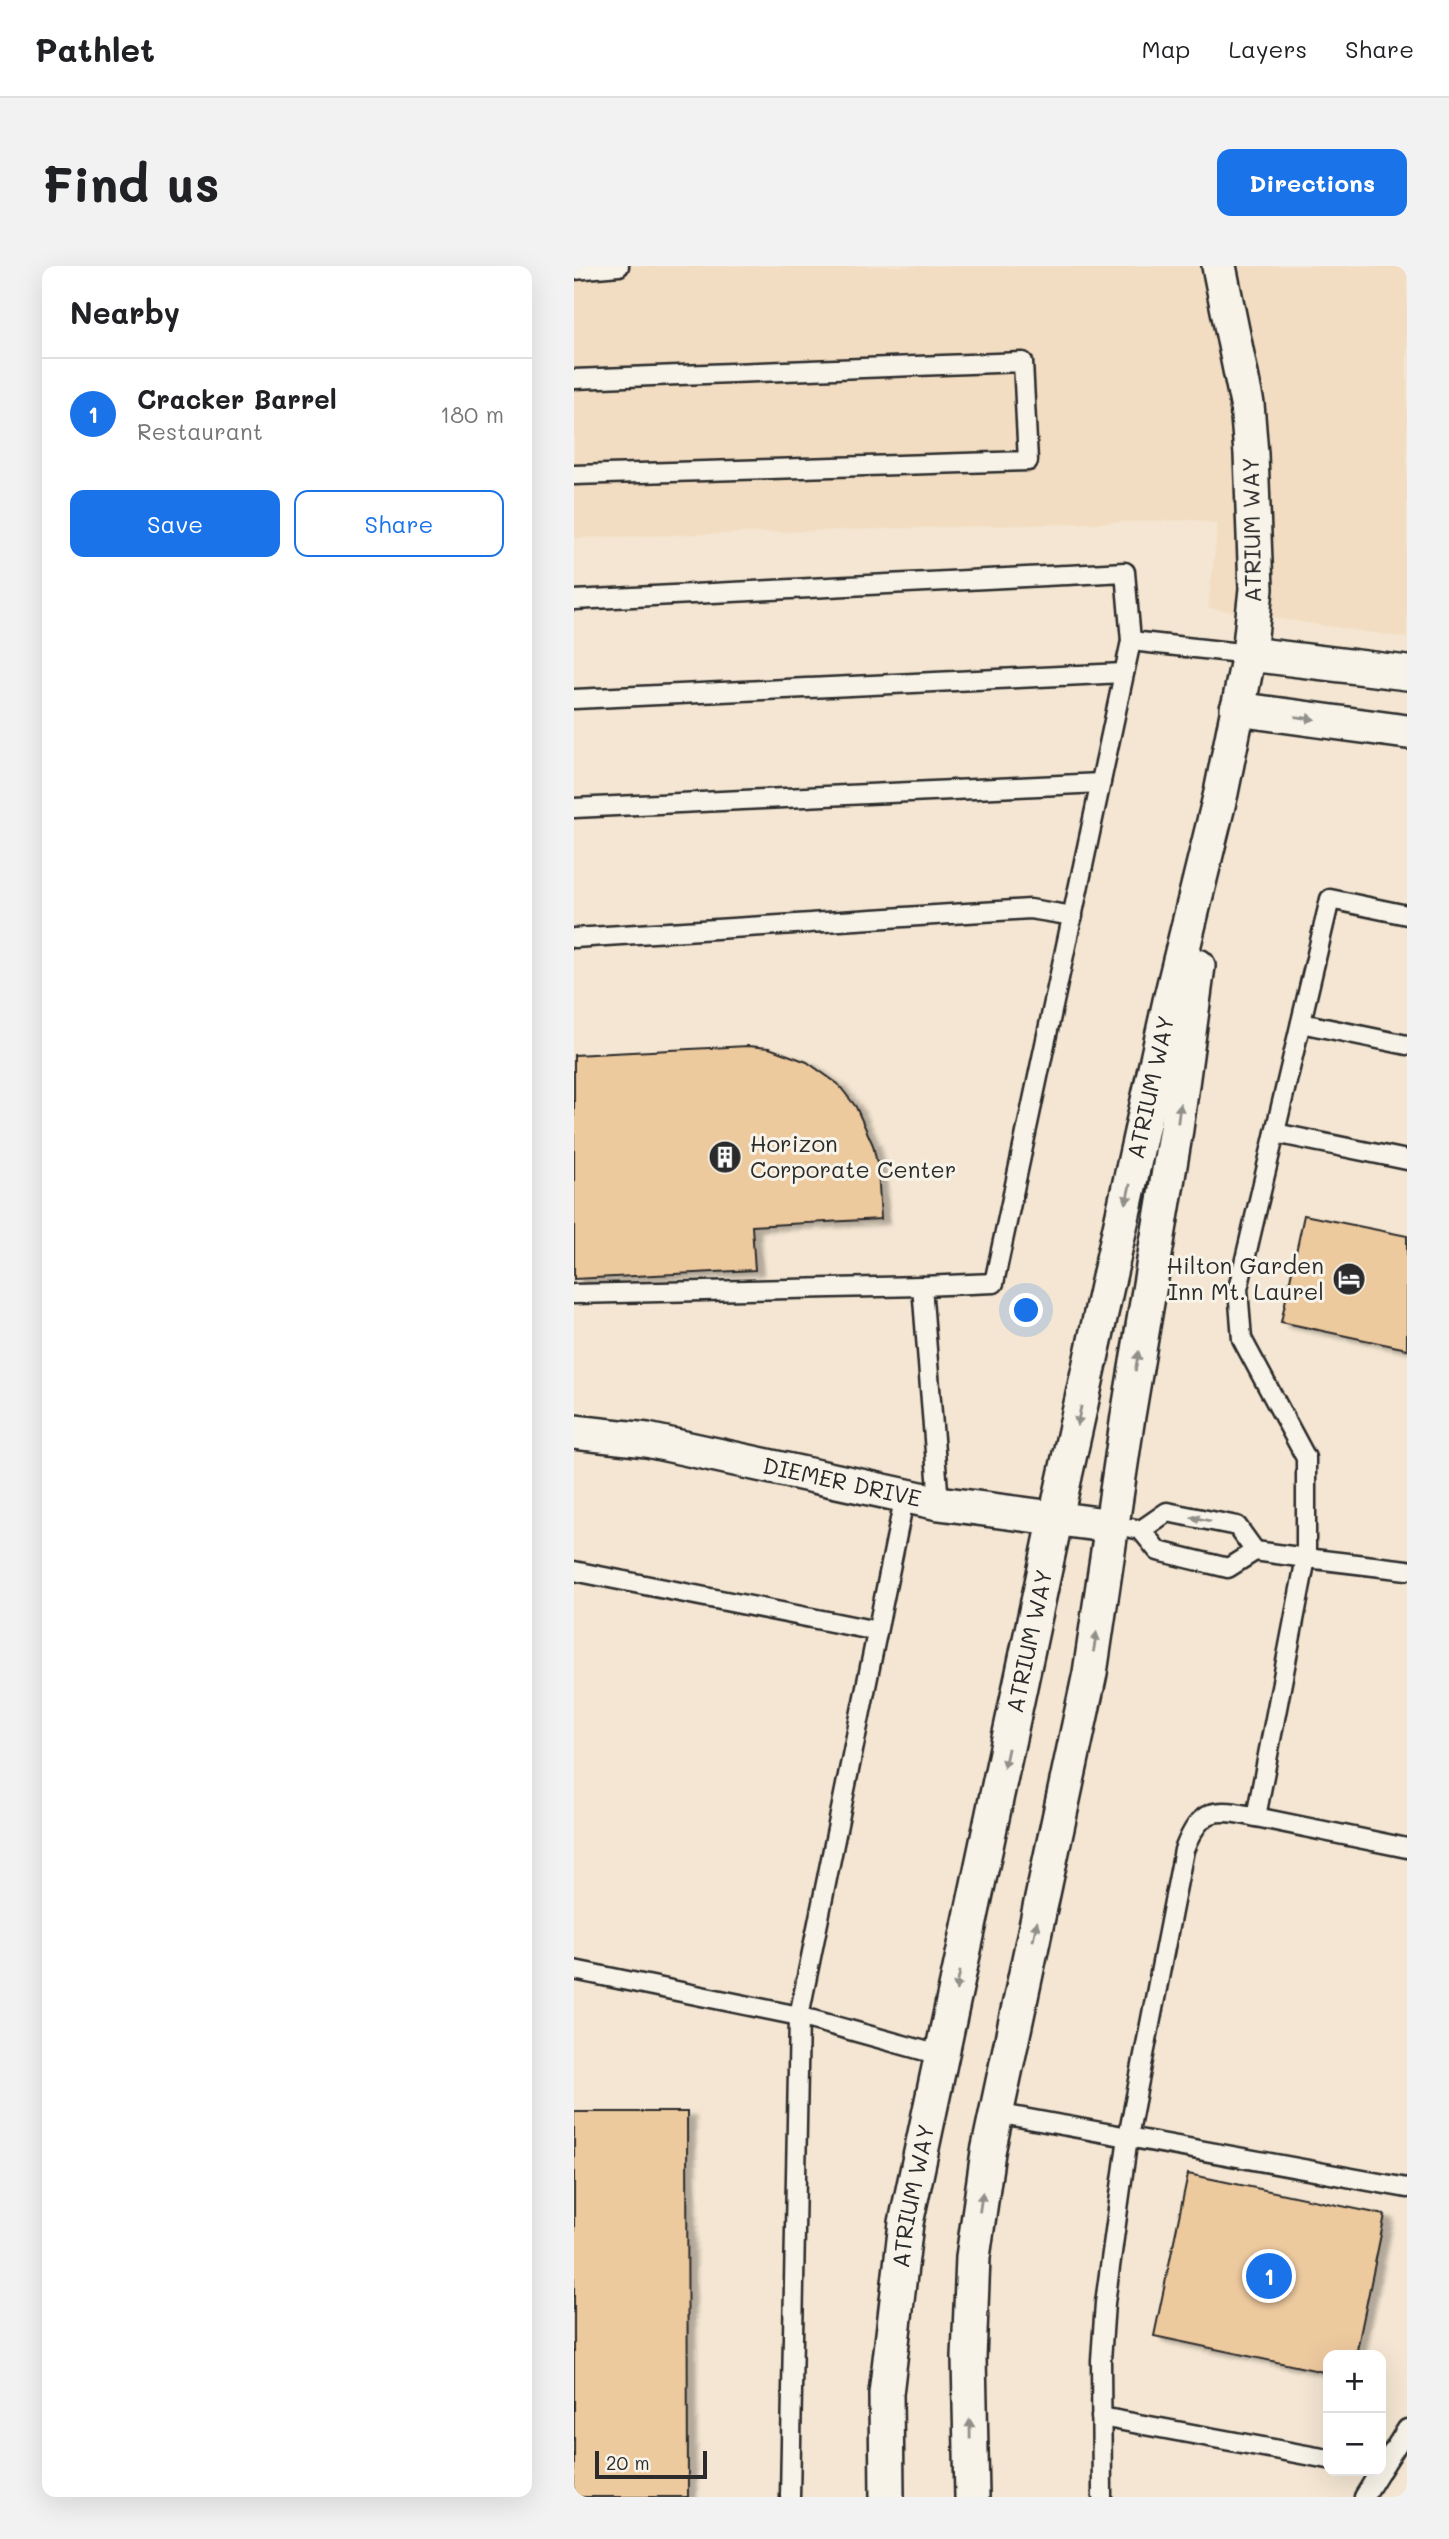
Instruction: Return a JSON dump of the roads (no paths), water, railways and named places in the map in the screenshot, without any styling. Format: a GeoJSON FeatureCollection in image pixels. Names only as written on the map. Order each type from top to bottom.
{"type":"FeatureCollection","features":[{"type":"Feature","properties":{"kind":"street","name":"ATRIUM WAY"},"geometry":{"type":"LineString","coordinates":[[887,2497],[886,2394],[906,2223],[1056,1517],[1249,654],[1256,589],[1251,454],[1244,391],[1219,266]]}},
{"type":"Feature","properties":{"kind":"street"},"geometry":{"type":"LineString","coordinates":[[1249,654],[1407,673]]}},
{"type":"Feature","properties":{"kind":"street"},"geometry":{"type":"LineString","coordinates":[[1237,709],[1407,732]]}},
{"type":"Feature","properties":{"kind":"street","name":"ATRIUM WAY"},"geometry":{"type":"LineString","coordinates":[[972,2497],[969,2358],[973,2257],[996,2113],[1090,1673],[1127,1528],[1128,1416],[1177,1129],[1220,793]]}},
{"type":"Feature","properties":{"kind":"street","name":"DIEMER DRIVE"},"geometry":{"type":"LineString","coordinates":[[574,1432],[648,1440],[939,1503],[1127,1528]]}},
{"type":"Feature","properties":{"kind":"lane"},"geometry":{"type":"LineString","coordinates":[[574,270],[619,266]]}},
{"type":"Feature","properties":{"kind":"lane"},"geometry":{"type":"LineString","coordinates":[[574,379],[1023,362],[1028,461],[574,475]]}},
{"type":"Feature","properties":{"kind":"lane"},"geometry":{"type":"LineString","coordinates":[[574,600],[1125,572],[1131,641],[994,1283],[574,1294]]}},
{"type":"Feature","properties":{"kind":"lane"},"geometry":{"type":"LineString","coordinates":[[1131,641],[1249,654]]}},
{"type":"Feature","properties":{"kind":"lane"},"geometry":{"type":"LineString","coordinates":[[574,699],[1125,673]]}},
{"type":"Feature","properties":{"kind":"lane"},"geometry":{"type":"LineString","coordinates":[[574,808],[1101,783]]}},
{"type":"Feature","properties":{"kind":"lane"},"geometry":{"type":"LineString","coordinates":[[1256,1817],[1306,1558],[1306,1458],[1242,1339],[1238,1289],[1330,899],[1407,915]]}},
{"type":"Feature","properties":{"kind":"lane"},"geometry":{"type":"LineString","coordinates":[[574,938],[1030,909],[1073,916]]}},
{"type":"Feature","properties":{"kind":"lane"},"geometry":{"type":"LineString","coordinates":[[1301,1023],[1407,1045]]}},
{"type":"Feature","properties":{"kind":"lane"},"geometry":{"type":"LineString","coordinates":[[1275,1133],[1407,1160]]}},
{"type":"Feature","properties":{"kind":"lane"},"geometry":{"type":"LineString","coordinates":[[922,1286],[939,1503]]}},
{"type":"Feature","properties":{"kind":"lane"},"geometry":{"type":"LineString","coordinates":[[790,2497],[799,2016],[905,1495]]}},
{"type":"Feature","properties":{"kind":"lane"},"geometry":{"type":"LineString","coordinates":[[1127,1528],[1167,1512],[1237,1526],[1255,1551]]}},
{"type":"Feature","properties":{"kind":"lane"},"geometry":{"type":"LineString","coordinates":[[1127,1528],[1158,1551],[1228,1567],[1255,1551],[1407,1570]]}},
{"type":"Feature","properties":{"kind":"lane"},"geometry":{"type":"LineString","coordinates":[[574,1571],[877,1631]]}},
{"type":"Feature","properties":{"kind":"lane"},"geometry":{"type":"LineString","coordinates":[[1102,2497],[1101,2417],[1105,2303],[1129,2137],[1184,1850],[1197,1822],[1208,1813],[1224,1810],[1407,1848]]}},
{"type":"Feature","properties":{"kind":"lane"},"geometry":{"type":"LineString","coordinates":[[574,1970],[799,2016],[943,2056]]}},
{"type":"Feature","properties":{"kind":"lane"},"geometry":{"type":"LineString","coordinates":[[996,2113],[1407,2188]]}},
{"type":"Feature","properties":{"kind":"lane"},"geometry":{"type":"LineString","coordinates":[[1101,2417],[1323,2458]]}},
{"type":"Feature","properties":{"kind":"lane"},"geometry":{"type":"LineString","coordinates":[[1386,2462],[1407,2429]]}},
{"type":"Feature","properties":{"kind":"lane"},"geometry":{"type":"LineString","coordinates":[[1364,2497],[1377,2476]]}},
{"type":"Feature","properties":{"kind":"place","name":"Horizon Corporate Center"},"geometry":{"type":"Point","coordinates":[725,1157]}},
{"type":"Feature","properties":{"kind":"place","name":"Hilton Garden Inn Mt. Laurel"},"geometry":{"type":"Point","coordinates":[1349,1279]}},
{"type":"Feature","properties":{"kind":"place","name":"Cracker Barrel"},"geometry":{"type":"Point","coordinates":[1269,2276]}}]}
